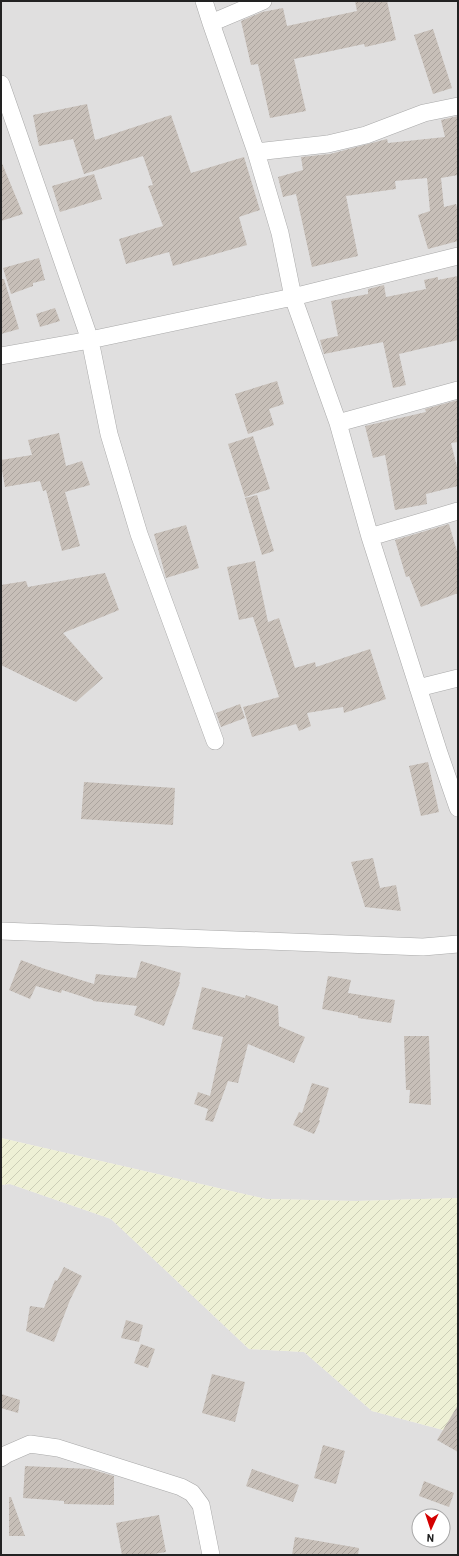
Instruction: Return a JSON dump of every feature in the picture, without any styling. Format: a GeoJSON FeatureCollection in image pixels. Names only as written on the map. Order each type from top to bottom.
{"type":"FeatureCollection","features":[{"type":"Feature","properties":{"kind":"street"},"geometry":{"type":"LineString","coordinates":[[204,1],[256,152],[280,233],[293,298],[338,423],[370,537],[438,752],[458,808]]}},
{"type":"Feature","properties":{"kind":"street"},"geometry":{"type":"LineString","coordinates":[[211,23],[264,1]]}},
{"type":"Feature","properties":{"kind":"street"},"geometry":{"type":"LineString","coordinates":[[1,84],[90,340],[109,434],[139,534],[215,741]]}},
{"type":"Feature","properties":{"kind":"street"},"geometry":{"type":"LineString","coordinates":[[256,152],[328,144],[366,135],[424,113],[458,106]]}},
{"type":"Feature","properties":{"kind":"street"},"geometry":{"type":"LineString","coordinates":[[1,356],[90,340],[293,298],[458,256]]}},
{"type":"Feature","properties":{"kind":"street"},"geometry":{"type":"LineString","coordinates":[[338,423],[458,390]]}},
{"type":"Feature","properties":{"kind":"street"},"geometry":{"type":"LineString","coordinates":[[370,537],[458,511]]}},
{"type":"Feature","properties":{"kind":"street"},"geometry":{"type":"LineString","coordinates":[[418,688],[458,678]]}},
{"type":"Feature","properties":{"kind":"street"},"geometry":{"type":"LineString","coordinates":[[438,752],[458,785]]}},
{"type":"Feature","properties":{"kind":"street"},"geometry":{"type":"LineString","coordinates":[[1,931],[423,947],[458,944]]}},
{"type":"Feature","properties":{"kind":"street"},"geometry":{"type":"LineString","coordinates":[[1,1458],[30,1444],[58,1448],[181,1487],[192,1493],[201,1505],[211,1555]]}},
{"type":"Feature","properties":{"kind":"shaded area"},"geometry":{"type":"Polygon","coordinates":[[[1,1],[458,1],[458,1198],[356,1201],[266,1199],[1,1138],[1,1]]]}},
{"type":"Feature","properties":{"kind":"shaded area"},"geometry":{"type":"Polygon","coordinates":[[[10,1184],[111,1219],[249,1349],[304,1352],[372,1411],[458,1434],[458,1555],[1,1555],[1,1185],[10,1184]]]}},
{"type":"Feature","properties":{"kind":"green space"},"geometry":{"type":"Polygon","coordinates":[[[1,1138],[266,1199],[356,1201],[458,1198],[458,1434],[372,1411],[304,1352],[249,1349],[111,1219],[10,1184],[1,1185],[1,1138]]]}},
{"type":"Feature","properties":{"kind":"building"},"geometry":{"type":"Polygon","coordinates":[[[355,1],[387,1],[396,40],[365,47],[364,44],[294,59],[306,111],[270,118],[258,64],[251,65],[241,21],[262,12],[283,8],[287,26],[357,11],[355,1]]]}},
{"type":"Feature","properties":{"kind":"building"},"geometry":{"type":"Polygon","coordinates":[[[433,29],[452,88],[433,94],[414,35],[433,29]]]}},
{"type":"Feature","properties":{"kind":"building"},"geometry":{"type":"Polygon","coordinates":[[[87,104],[95,140],[171,115],[191,173],[244,157],[260,210],[239,217],[247,245],[173,266],[169,252],[126,264],[119,239],[163,226],[148,186],[153,185],[143,156],[84,174],[73,139],[39,146],[33,115],[87,104]]]}},
{"type":"Feature","properties":{"kind":"building"},"geometry":{"type":"Polygon","coordinates":[[[458,116],[458,175],[441,178],[444,207],[456,204],[458,211],[458,241],[428,249],[418,215],[430,211],[427,178],[395,181],[396,189],[346,196],[358,256],[312,267],[296,194],[283,197],[278,177],[303,170],[301,157],[330,154],[387,139],[388,143],[445,137],[441,120],[458,116]]]}},
{"type":"Feature","properties":{"kind":"building"},"geometry":{"type":"Polygon","coordinates":[[[1,161],[23,214],[1,221],[1,161]]]}},
{"type":"Feature","properties":{"kind":"building"},"geometry":{"type":"Polygon","coordinates":[[[94,174],[102,199],[60,212],[52,186],[94,174]]]}},
{"type":"Feature","properties":{"kind":"building"},"geometry":{"type":"Polygon","coordinates":[[[39,258],[45,280],[33,283],[33,286],[11,294],[3,268],[39,258]]]}},
{"type":"Feature","properties":{"kind":"building"},"geometry":{"type":"Polygon","coordinates":[[[458,276],[458,340],[399,354],[406,385],[393,388],[383,342],[324,354],[320,340],[338,336],[331,301],[368,294],[368,289],[384,285],[386,297],[426,289],[424,280],[438,277],[438,280],[458,276]]]}},
{"type":"Feature","properties":{"kind":"building"},"geometry":{"type":"Polygon","coordinates":[[[1,279],[4,279],[19,329],[1,334],[1,279]]]}},
{"type":"Feature","properties":{"kind":"building"},"geometry":{"type":"Polygon","coordinates":[[[55,308],[60,321],[40,327],[36,314],[55,308]]]}},
{"type":"Feature","properties":{"kind":"building"},"geometry":{"type":"Polygon","coordinates":[[[277,381],[284,404],[269,409],[274,425],[248,434],[235,394],[277,381]]]}},
{"type":"Feature","properties":{"kind":"building"},"geometry":{"type":"Polygon","coordinates":[[[458,400],[458,442],[451,443],[458,471],[458,486],[426,494],[427,504],[395,510],[385,455],[373,458],[365,426],[426,412],[425,409],[458,400]]]}},
{"type":"Feature","properties":{"kind":"building"},"geometry":{"type":"Polygon","coordinates":[[[59,433],[66,466],[82,461],[90,485],[65,492],[80,546],[62,551],[46,490],[43,491],[40,481],[5,487],[1,465],[1,460],[32,455],[28,440],[59,433]]]}},
{"type":"Feature","properties":{"kind":"building"},"geometry":{"type":"Polygon","coordinates":[[[253,436],[270,489],[245,497],[228,444],[253,436]]]}},
{"type":"Feature","properties":{"kind":"building"},"geometry":{"type":"Polygon","coordinates":[[[257,495],[274,551],[262,555],[245,498],[257,495]]]}},
{"type":"Feature","properties":{"kind":"building"},"geometry":{"type":"Polygon","coordinates":[[[449,524],[458,555],[458,593],[421,607],[409,576],[406,577],[395,540],[449,524]]]}},
{"type":"Feature","properties":{"kind":"building"},"geometry":{"type":"Polygon","coordinates":[[[186,525],[199,568],[166,578],[154,534],[186,525]]]}},
{"type":"Feature","properties":{"kind":"building"},"geometry":{"type":"Polygon","coordinates":[[[255,561],[268,622],[279,618],[295,668],[315,662],[316,667],[370,649],[386,699],[344,713],[343,707],[307,713],[311,726],[299,731],[296,724],[252,737],[243,707],[279,697],[253,617],[239,620],[227,567],[255,561]]]}},
{"type":"Feature","properties":{"kind":"building"},"geometry":{"type":"Polygon","coordinates":[[[105,573],[119,610],[63,633],[103,678],[76,702],[1,665],[1,585],[26,581],[28,587],[105,573]]]}},
{"type":"Feature","properties":{"kind":"building"},"geometry":{"type":"Polygon","coordinates":[[[240,704],[245,718],[221,727],[216,713],[240,704]]]}},
{"type":"Feature","properties":{"kind":"building"},"geometry":{"type":"Polygon","coordinates":[[[428,762],[439,812],[421,816],[409,766],[428,762]]]}},
{"type":"Feature","properties":{"kind":"building"},"geometry":{"type":"Polygon","coordinates":[[[84,782],[175,788],[173,825],[81,819],[84,782]]]}},
{"type":"Feature","properties":{"kind":"building"},"geometry":{"type":"Polygon","coordinates":[[[373,858],[380,888],[396,885],[401,911],[365,907],[351,862],[373,858]]]}},
{"type":"Feature","properties":{"kind":"building"},"geometry":{"type":"Polygon","coordinates":[[[21,960],[94,984],[96,974],[136,978],[141,961],[181,973],[180,982],[164,1026],[134,1015],[137,1006],[93,1001],[62,990],[61,993],[36,986],[30,999],[9,990],[21,960]]]}},
{"type":"Feature","properties":{"kind":"building"},"geometry":{"type":"Polygon","coordinates":[[[328,976],[351,980],[348,993],[395,1000],[391,1023],[358,1018],[358,1016],[322,1009],[328,976]]]}},
{"type":"Feature","properties":{"kind":"building"},"geometry":{"type":"Polygon","coordinates":[[[202,987],[245,998],[246,995],[278,1006],[279,1026],[305,1037],[294,1063],[248,1044],[238,1083],[228,1081],[213,1122],[205,1120],[208,1109],[194,1104],[198,1092],[210,1096],[223,1037],[192,1029],[202,987]]]}},
{"type":"Feature","properties":{"kind":"building"},"geometry":{"type":"Polygon","coordinates":[[[404,1036],[429,1036],[431,1105],[409,1103],[410,1090],[406,1090],[404,1036]]]}},
{"type":"Feature","properties":{"kind":"building"},"geometry":{"type":"Polygon","coordinates":[[[312,1083],[329,1088],[319,1120],[320,1121],[314,1134],[293,1125],[299,1112],[302,1113],[312,1083]]]}},
{"type":"Feature","properties":{"kind":"building"},"geometry":{"type":"Polygon","coordinates":[[[64,1267],[82,1276],[70,1300],[54,1342],[26,1331],[30,1306],[44,1308],[55,1280],[57,1281],[64,1267]]]}},
{"type":"Feature","properties":{"kind":"building"},"geometry":{"type":"Polygon","coordinates":[[[126,1320],[143,1325],[139,1342],[121,1338],[126,1320]]]}},
{"type":"Feature","properties":{"kind":"building"},"geometry":{"type":"Polygon","coordinates":[[[141,1344],[155,1349],[148,1368],[134,1363],[141,1344]]]}},
{"type":"Feature","properties":{"kind":"building"},"geometry":{"type":"Polygon","coordinates":[[[212,1374],[245,1382],[235,1422],[202,1413],[212,1374]]]}},
{"type":"Feature","properties":{"kind":"building"},"geometry":{"type":"Polygon","coordinates":[[[1,1394],[20,1400],[18,1413],[1,1408],[1,1394]]]}},
{"type":"Feature","properties":{"kind":"building"},"geometry":{"type":"Polygon","coordinates":[[[458,1405],[458,1452],[437,1440],[458,1405]]]}},
{"type":"Feature","properties":{"kind":"building"},"geometry":{"type":"Polygon","coordinates":[[[323,1445],[345,1451],[336,1484],[314,1478],[323,1445]]]}},
{"type":"Feature","properties":{"kind":"building"},"geometry":{"type":"Polygon","coordinates":[[[25,1466],[90,1469],[114,1476],[114,1505],[64,1504],[64,1501],[23,1498],[25,1466]]]}},
{"type":"Feature","properties":{"kind":"building"},"geometry":{"type":"Polygon","coordinates":[[[252,1469],[299,1485],[293,1502],[246,1486],[252,1469]]]}},
{"type":"Feature","properties":{"kind":"building"},"geometry":{"type":"Polygon","coordinates":[[[424,1481],[454,1493],[449,1507],[419,1496],[424,1481]]]}},
{"type":"Feature","properties":{"kind":"building"},"geometry":{"type":"Polygon","coordinates":[[[9,1497],[11,1497],[25,1536],[9,1536],[9,1497]]]}},
{"type":"Feature","properties":{"kind":"building"},"geometry":{"type":"Polygon","coordinates":[[[159,1515],[166,1552],[148,1555],[122,1555],[116,1523],[159,1515]]]}},
{"type":"Feature","properties":{"kind":"building"},"geometry":{"type":"Polygon","coordinates":[[[295,1537],[359,1548],[358,1555],[292,1555],[295,1537]]]}}]}
